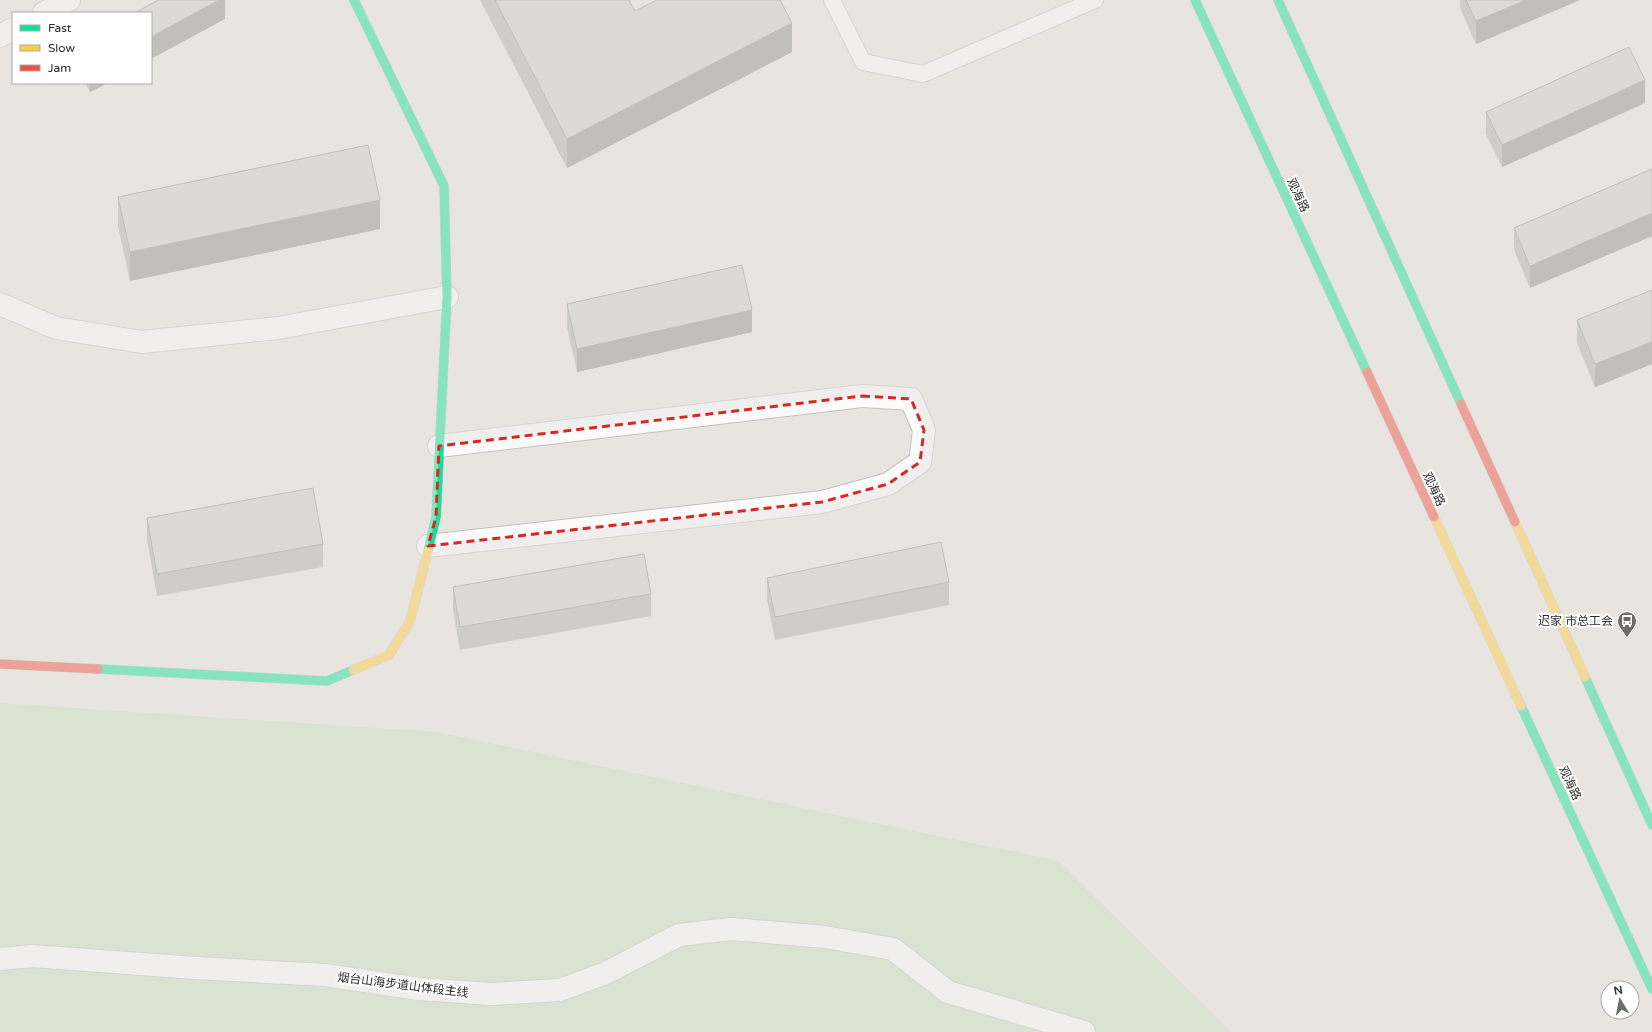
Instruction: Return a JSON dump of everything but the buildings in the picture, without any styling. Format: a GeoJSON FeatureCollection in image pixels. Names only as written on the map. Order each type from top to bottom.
{"type":"FeatureCollection","features":[{"type":"Feature","properties":{"kind":"main road"},"geometry":{"type":"LineString","coordinates":[[0,664],[327,681],[388,655],[410,621],[436,517],[446,297],[444,186],[354,0]]}},
{"type":"Feature","properties":{"kind":"main road","name":"观海路"},"geometry":{"type":"LineString","coordinates":[[1195,0],[1652,989]]}},
{"type":"Feature","properties":{"kind":"main road"},"geometry":{"type":"LineString","coordinates":[[1278,0],[1652,825]]}},
{"type":"Feature","properties":{"kind":"street"},"geometry":{"type":"LineString","coordinates":[[46,12],[69,0]]}},
{"type":"Feature","properties":{"kind":"street"},"geometry":{"type":"LineString","coordinates":[[0,36],[12,30]]}},
{"type":"Feature","properties":{"kind":"street"},"geometry":{"type":"LineString","coordinates":[[0,304],[56,328],[142,342],[278,328],[446,297]]}},
{"type":"Feature","properties":{"kind":"street"},"geometry":{"type":"LineString","coordinates":[[428,546],[822,502],[888,484],[920,462],[924,430],[911,399],[862,396],[439,446]]}},
{"type":"Feature","properties":{"kind":"street","name":"烟台山海步道山体段主线"},"geometry":{"type":"LineString","coordinates":[[0,959],[32,956],[325,975],[419,989],[492,994],[560,990],[606,973],[679,935],[731,929],[826,937],[893,949],[948,992],[1084,1032]]}},
{"type":"Feature","properties":{"kind":"lane"},"geometry":{"type":"LineString","coordinates":[[832,0],[863,62],[923,74],[1095,0]]}},
{"type":"Feature","properties":{"kind":"highlighted area"},"geometry":{"type":"Polygon","coordinates":[[[862,396],[911,399],[924,430],[920,462],[888,484],[822,502],[428,546],[436,517],[439,446],[862,396]]]}},
{"type":"Feature","properties":{"kind":"green space"},"geometry":{"type":"Polygon","coordinates":[[[0,703],[437,732],[1059,861],[1231,1032],[0,1032],[0,703]]]}},
{"type":"Feature","properties":{"kind":"traffic: fast"},"geometry":{"type":"LineString","coordinates":[[354,0],[444,186],[447,297],[436,517],[428,551]]}},
{"type":"Feature","properties":{"kind":"traffic: fast"},"geometry":{"type":"LineString","coordinates":[[1195,0],[1367,372]]}},
{"type":"Feature","properties":{"kind":"traffic: fast"},"geometry":{"type":"LineString","coordinates":[[1278,0],[1461,404]]}},
{"type":"Feature","properties":{"kind":"traffic: fast"},"geometry":{"type":"LineString","coordinates":[[98,669],[327,681],[353,670]]}},
{"type":"Feature","properties":{"kind":"traffic: fast"},"geometry":{"type":"LineString","coordinates":[[1585,677],[1652,825]]}},
{"type":"Feature","properties":{"kind":"traffic: fast"},"geometry":{"type":"LineString","coordinates":[[1521,706],[1652,989]]}},
{"type":"Feature","properties":{"kind":"traffic: slow"},"geometry":{"type":"LineString","coordinates":[[1434,517],[1521,706]]}},
{"type":"Feature","properties":{"kind":"traffic: slow"},"geometry":{"type":"LineString","coordinates":[[1515,522],[1585,677]]}},
{"type":"Feature","properties":{"kind":"traffic: slow"},"geometry":{"type":"LineString","coordinates":[[353,670],[389,655],[410,621],[428,551]]}},
{"type":"Feature","properties":{"kind":"traffic: jam"},"geometry":{"type":"LineString","coordinates":[[1367,372],[1434,517]]}},
{"type":"Feature","properties":{"kind":"traffic: jam"},"geometry":{"type":"LineString","coordinates":[[1461,404],[1515,522]]}},
{"type":"Feature","properties":{"kind":"traffic: jam"},"geometry":{"type":"LineString","coordinates":[[0,664],[98,669]]}},
{"type":"Feature","properties":{"kind":"place","name":"迟家 市总工会"},"geometry":{"type":"Point","coordinates":[1627,638]}}]}
